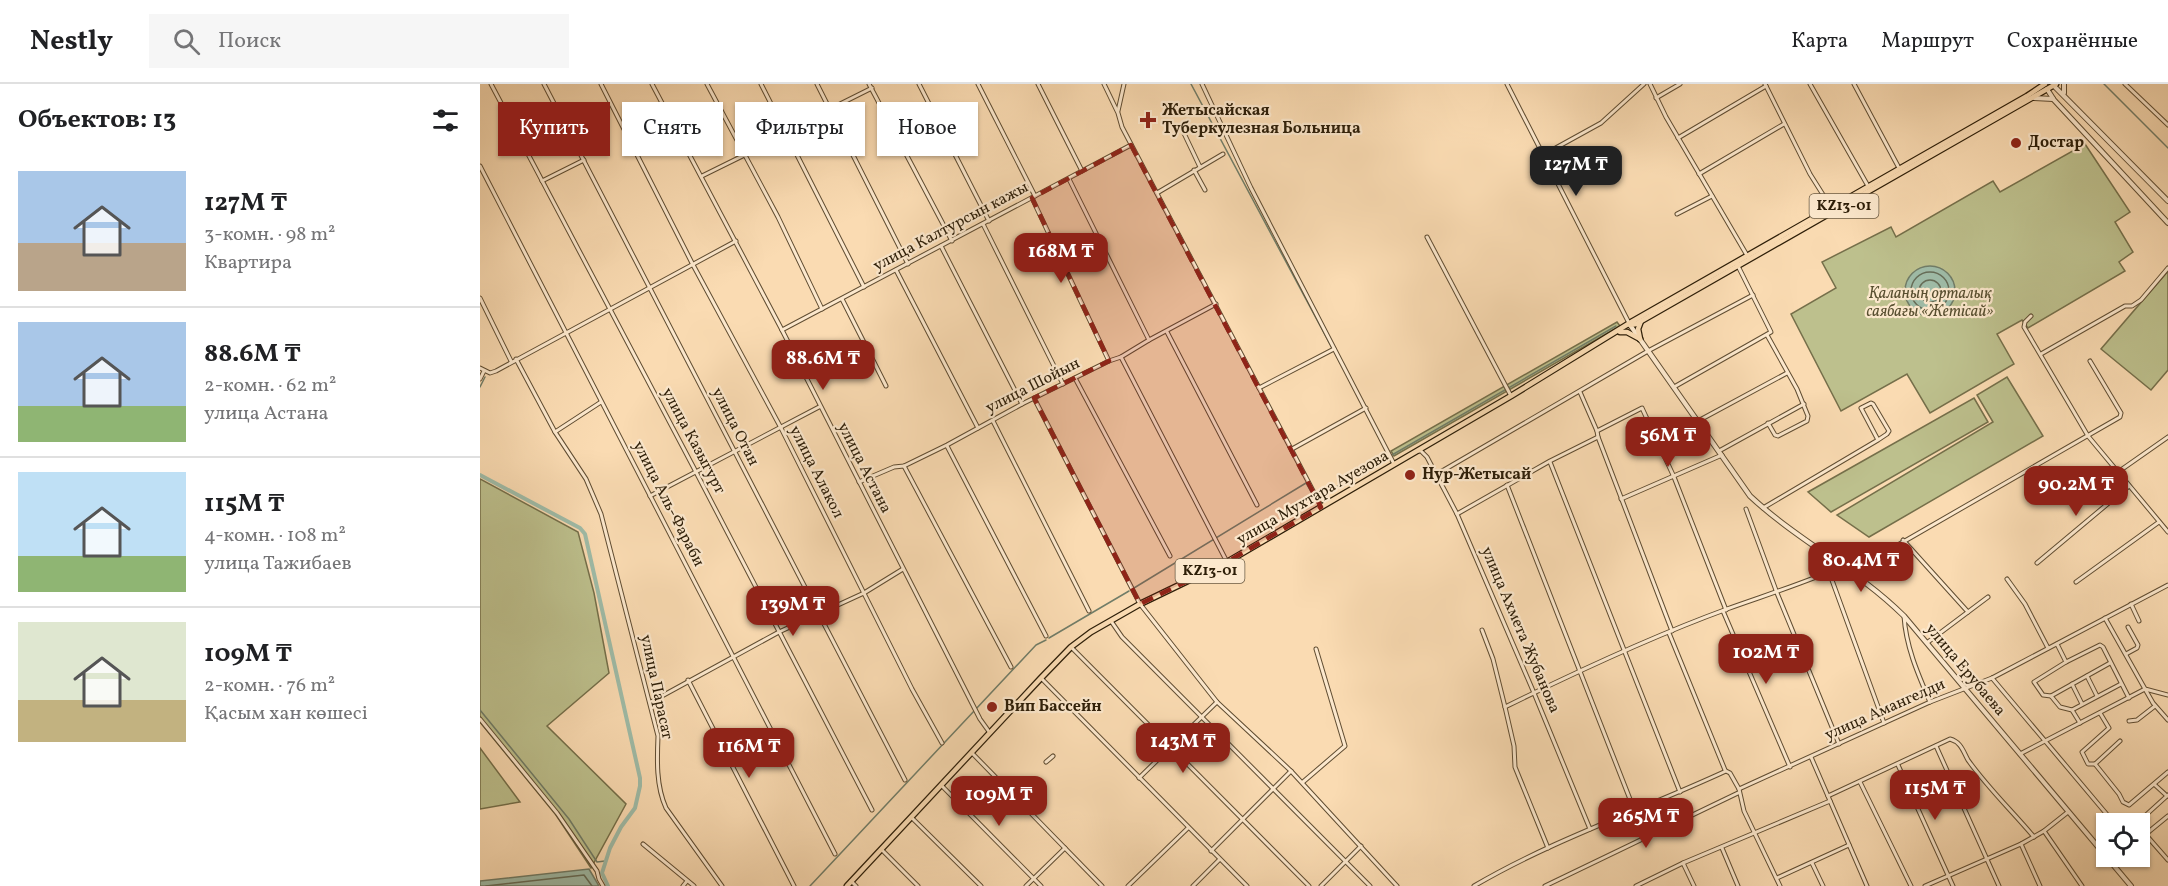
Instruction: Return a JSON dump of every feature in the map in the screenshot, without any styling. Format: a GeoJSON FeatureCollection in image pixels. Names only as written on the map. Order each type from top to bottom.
{"type":"FeatureCollection","features":[{"type":"Feature","properties":{"kind":"main road","name":"улица Мухтара Ауезова"},"geometry":{"type":"LineString","coordinates":[[1869,188],[1899,168],[2027,96],[2055,85]]}},
{"type":"Feature","properties":{"kind":"main road","name":"улица Мухтара Ауезова"},"geometry":{"type":"LineString","coordinates":[[847,886],[1041,678],[1071,647],[1091,632],[1140,604],[1227,562],[1617,332],[1641,321],[1869,188],[2033,98],[2046,87]]}},
{"type":"Feature","properties":{"kind":"main road","name":"улица Мухтара Ауезова"},"geometry":{"type":"LineString","coordinates":[[1630,325],[1633,321],[1737,264]]}},
{"type":"Feature","properties":{"kind":"main road"},"geometry":{"type":"LineString","coordinates":[[1640,339],[1638,329],[1641,321]]}},
{"type":"Feature","properties":{"kind":"main road"},"geometry":{"type":"LineString","coordinates":[[1617,332],[1627,332],[1640,339]]}},
{"type":"Feature","properties":{"kind":"street","name":"улица Казыгурт"},"geometry":{"type":"LineString","coordinates":[[491,84],[872,810]]}},
{"type":"Feature","properties":{"kind":"street","name":"улица Отан"},"geometry":{"type":"LineString","coordinates":[[544,84],[904,780]]}},
{"type":"Feature","properties":{"kind":"street","name":"улица Алакол"},"geometry":{"type":"LineString","coordinates":[[601,84],[942,743]]}},
{"type":"Feature","properties":{"kind":"street","name":"улица Астана"},"geometry":{"type":"LineString","coordinates":[[652,84],[782,330],[975,710],[990,733]]}},
{"type":"Feature","properties":{"kind":"street"},"geometry":{"type":"LineString","coordinates":[[707,84],[735,137]]}},
{"type":"Feature","properties":{"kind":"street"},"geometry":{"type":"LineString","coordinates":[[761,84],[770,102]]}},
{"type":"Feature","properties":{"kind":"street"},"geometry":{"type":"LineString","coordinates":[[817,84],[826,102]]}},
{"type":"Feature","properties":{"kind":"street"},"geometry":{"type":"LineString","coordinates":[[869,84],[952,241]]}},
{"type":"Feature","properties":{"kind":"street"},"geometry":{"type":"LineString","coordinates":[[919,84],[989,221]]}},
{"type":"Feature","properties":{"kind":"street"},"geometry":{"type":"LineString","coordinates":[[978,84],[1109,361]]}},
{"type":"Feature","properties":{"kind":"street"},"geometry":{"type":"LineString","coordinates":[[1038,84],[1082,171]]}},
{"type":"Feature","properties":{"kind":"street"},"geometry":{"type":"LineString","coordinates":[[1104,84],[1131,145],[1321,507]]}},
{"type":"Feature","properties":{"kind":"street"},"geometry":{"type":"LineString","coordinates":[[1118,112],[1124,84]]}},
{"type":"Feature","properties":{"kind":"street"},"geometry":{"type":"LineString","coordinates":[[1202,84],[1251,188],[1395,464]]}},
{"type":"Feature","properties":{"kind":"street"},"geometry":{"type":"LineString","coordinates":[[1507,84],[1630,325]]}},
{"type":"Feature","properties":{"kind":"street"},"geometry":{"type":"LineString","coordinates":[[1543,155],[1601,123],[1644,84]]}},
{"type":"Feature","properties":{"kind":"street"},"geometry":{"type":"LineString","coordinates":[[1650,84],[1678,138],[1748,257]]}},
{"type":"Feature","properties":{"kind":"street"},"geometry":{"type":"LineString","coordinates":[[1656,98],[1680,84]]}},
{"type":"Feature","properties":{"kind":"street"},"geometry":{"type":"LineString","coordinates":[[1810,84],[1869,188]]}},
{"type":"Feature","properties":{"kind":"street"},"geometry":{"type":"LineString","coordinates":[[1854,84],[1899,168]]}},
{"type":"Feature","properties":{"kind":"street"},"geometry":{"type":"LineString","coordinates":[[2064,84],[2064,94]]}},
{"type":"Feature","properties":{"kind":"street"},"geometry":{"type":"LineString","coordinates":[[2126,84],[2168,125]]}},
{"type":"Feature","properties":{"kind":"street"},"geometry":{"type":"LineString","coordinates":[[1678,138],[1765,85],[1832,210]]}},
{"type":"Feature","properties":{"kind":"street"},"geometry":{"type":"LineString","coordinates":[[2055,85],[2168,201]]}},
{"type":"Feature","properties":{"kind":"street"},"geometry":{"type":"LineString","coordinates":[[2046,87],[2054,100],[2168,223]]}},
{"type":"Feature","properties":{"kind":"street"},"geometry":{"type":"LineString","coordinates":[[844,102],[872,88]]}},
{"type":"Feature","properties":{"kind":"street"},"geometry":{"type":"LineString","coordinates":[[2033,98],[2054,100]]}},
{"type":"Feature","properties":{"kind":"street"},"geometry":{"type":"LineString","coordinates":[[1699,174],[1784,124]]}},
{"type":"Feature","properties":{"kind":"street"},"geometry":{"type":"LineString","coordinates":[[1181,127],[1200,167]]}},
{"type":"Feature","properties":{"kind":"street","name":"улица Калтурсын кажы"},"geometry":{"type":"LineString","coordinates":[[782,330],[1131,145]]}},
{"type":"Feature","properties":{"kind":"street"},"geometry":{"type":"LineString","coordinates":[[1157,193],[1223,154]]}},
{"type":"Feature","properties":{"kind":"street"},"geometry":{"type":"LineString","coordinates":[[702,176],[740,156]]}},
{"type":"Feature","properties":{"kind":"street"},"geometry":{"type":"LineString","coordinates":[[745,156],[778,217],[822,309]]}},
{"type":"Feature","properties":{"kind":"street"},"geometry":{"type":"LineString","coordinates":[[798,156],[864,287]]}},
{"type":"Feature","properties":{"kind":"street"},"geometry":{"type":"LineString","coordinates":[[854,156],[908,264]]}},
{"type":"Feature","properties":{"kind":"street"},"geometry":{"type":"LineString","coordinates":[[543,181],[584,160]]}},
{"type":"Feature","properties":{"kind":"street","name":"улица Аль-Фараби"},"geometry":{"type":"LineString","coordinates":[[480,166],[564,333],[835,854]]}},
{"type":"Feature","properties":{"kind":"street"},"geometry":{"type":"LineString","coordinates":[[1194,171],[1205,190]]}},
{"type":"Feature","properties":{"kind":"street"},"geometry":{"type":"LineString","coordinates":[[1069,179],[1149,340]]}},
{"type":"Feature","properties":{"kind":"street"},"geometry":{"type":"LineString","coordinates":[[1677,214],[1712,196]]}},
{"type":"Feature","properties":{"kind":"street"},"geometry":{"type":"LineString","coordinates":[[983,224],[1064,384]]}},
{"type":"Feature","properties":{"kind":"street"},"geometry":{"type":"LineString","coordinates":[[1427,237],[1511,396]]}},
{"type":"Feature","properties":{"kind":"street"},"geometry":{"type":"LineString","coordinates":[[480,368],[490,373],[736,241]]}},
{"type":"Feature","properties":{"kind":"street"},"geometry":{"type":"LineString","coordinates":[[941,246],[1022,404]]}},
{"type":"Feature","properties":{"kind":"street"},"geometry":{"type":"LineString","coordinates":[[1674,387],[1771,331],[1737,264]]}},
{"type":"Feature","properties":{"kind":"street"},"geometry":{"type":"LineString","coordinates":[[2041,354],[2125,306],[2132,306],[2141,300],[2168,268]]}},
{"type":"Feature","properties":{"kind":"street"},"geometry":{"type":"LineString","coordinates":[[896,270],[978,428]]}},
{"type":"Feature","properties":{"kind":"street"},"geometry":{"type":"LineString","coordinates":[[1437,474],[1648,351],[1753,295]]}},
{"type":"Feature","properties":{"kind":"street"},"geometry":{"type":"LineString","coordinates":[[480,298],[511,362]]}},
{"type":"Feature","properties":{"kind":"street"},"geometry":{"type":"LineString","coordinates":[[842,299],[886,386]]}},
{"type":"Feature","properties":{"kind":"street","name":"улица Шойын"},"geometry":{"type":"LineString","coordinates":[[858,482],[894,467],[904,466],[947,445],[1022,404],[1121,357],[1216,304]]}},
{"type":"Feature","properties":{"kind":"street"},"geometry":{"type":"LineString","coordinates":[[2031,316],[2024,325],[2088,436],[2168,532]]}},
{"type":"Feature","properties":{"kind":"street","name":"улица Ерубаева"},"geometry":{"type":"LineString","coordinates":[[1630,325],[1750,496],[1763,508],[1882,594],[1904,616],[2096,843]]}},
{"type":"Feature","properties":{"kind":"street"},"geometry":{"type":"LineString","coordinates":[[1167,332],[1257,505]]}},
{"type":"Feature","properties":{"kind":"street"},"geometry":{"type":"LineString","coordinates":[[1767,335],[1808,415],[1807,421],[1778,436],[1774,435],[1768,423]]}},
{"type":"Feature","properties":{"kind":"street"},"geometry":{"type":"LineString","coordinates":[[1259,388],[1334,349]]}},
{"type":"Feature","properties":{"kind":"street"},"geometry":{"type":"LineString","coordinates":[[1121,357],[1227,562]]}},
{"type":"Feature","properties":{"kind":"street","name":"улица Парасат"},"geometry":{"type":"LineString","coordinates":[[516,359],[555,432],[586,479],[601,514],[651,702],[658,736],[657,758],[661,797],[666,808],[722,886]]}},
{"type":"Feature","properties":{"kind":"street"},"geometry":{"type":"LineString","coordinates":[[1851,572],[2121,416],[2090,361]]}},
{"type":"Feature","properties":{"kind":"street"},"geometry":{"type":"LineString","coordinates":[[480,379],[484,371]]}},
{"type":"Feature","properties":{"kind":"street"},"geometry":{"type":"LineString","coordinates":[[1698,421],[1787,373]]}},
{"type":"Feature","properties":{"kind":"street"},"geometry":{"type":"LineString","coordinates":[[1075,378],[1170,556]]}},
{"type":"Feature","properties":{"kind":"street"},"geometry":{"type":"LineString","coordinates":[[1580,392],[1597,431],[1671,632],[1726,771],[1730,773],[1739,791],[1744,811],[1780,886]]}},
{"type":"Feature","properties":{"kind":"street"},"geometry":{"type":"LineString","coordinates":[[1034,399],[1140,604],[1217,702],[1303,782],[1397,886]]}},
{"type":"Feature","properties":{"kind":"street"},"geometry":{"type":"LineString","coordinates":[[555,432],[601,402]]}},
{"type":"Feature","properties":{"kind":"street"},"geometry":{"type":"LineString","coordinates":[[1763,508],[1878,440],[1889,431],[1871,403],[1862,408],[1878,440]]}},
{"type":"Feature","properties":{"kind":"street"},"geometry":{"type":"LineString","coordinates":[[1621,499],[1674,477],[1721,453],[1768,423],[1804,404]]}},
{"type":"Feature","properties":{"kind":"street"},"geometry":{"type":"LineString","coordinates":[[650,496],[819,406]]}},
{"type":"Feature","properties":{"kind":"street"},"geometry":{"type":"LineString","coordinates":[[1292,449],[1365,409]]}},
{"type":"Feature","properties":{"kind":"street"},"geometry":{"type":"LineString","coordinates":[[1597,431],[1644,409],[1674,477],[1725,610],[1790,767]]}},
{"type":"Feature","properties":{"kind":"street"},"geometry":{"type":"LineString","coordinates":[[993,421],[1089,611]]}},
{"type":"Feature","properties":{"kind":"street"},"geometry":{"type":"LineString","coordinates":[[1457,514],[1550,461],[1598,437]]}},
{"type":"Feature","properties":{"kind":"street"},"geometry":{"type":"LineString","coordinates":[[2118,472],[2168,437]]}},
{"type":"Feature","properties":{"kind":"street"},"geometry":{"type":"LineString","coordinates":[[947,445],[1046,636]]}},
{"type":"Feature","properties":{"kind":"street","name":"улица Ахмета Жубанова"},"geometry":{"type":"LineString","coordinates":[[1415,450],[1421,451],[1427,458],[1457,514],[1590,829]]}},
{"type":"Feature","properties":{"kind":"street"},"geometry":{"type":"LineString","coordinates":[[1550,461],[1680,792]]}},
{"type":"Feature","properties":{"kind":"street"},"geometry":{"type":"LineString","coordinates":[[904,466],[1011,667]]}},
{"type":"Feature","properties":{"kind":"street"},"geometry":{"type":"LineString","coordinates":[[1507,485],[1635,812]]}},
{"type":"Feature","properties":{"kind":"street"},"geometry":{"type":"LineString","coordinates":[[2037,563],[2129,486]]}},
{"type":"Feature","properties":{"kind":"street"},"geometry":{"type":"LineString","coordinates":[[1746,509],[1777,593],[1839,744]]}},
{"type":"Feature","properties":{"kind":"street"},"geometry":{"type":"LineString","coordinates":[[2076,582],[2159,522]]}},
{"type":"Feature","properties":{"kind":"street"},"geometry":{"type":"LineString","coordinates":[[1903,540],[1968,612]]}},
{"type":"Feature","properties":{"kind":"street"},"geometry":{"type":"LineString","coordinates":[[1505,707],[1580,671],[1671,632],[1843,566]]}},
{"type":"Feature","properties":{"kind":"street"},"geometry":{"type":"LineString","coordinates":[[651,702],[779,632],[864,593],[903,569]]}},
{"type":"Feature","properties":{"kind":"street"},"geometry":{"type":"LineString","coordinates":[[1829,572],[1884,723]]}},
{"type":"Feature","properties":{"kind":"street"},"geometry":{"type":"LineString","coordinates":[[2007,579],[2025,604],[2048,648]]}},
{"type":"Feature","properties":{"kind":"street","name":"улица Амангелди"},"geometry":{"type":"LineString","coordinates":[[1545,886],[1739,791],[1929,702],[1992,678],[2168,585]]}},
{"type":"Feature","properties":{"kind":"street"},"geometry":{"type":"LineString","coordinates":[[1928,642],[1988,597]]}},
{"type":"Feature","properties":{"kind":"street"},"geometry":{"type":"LineString","coordinates":[[2131,604],[2139,621]]}},
{"type":"Feature","properties":{"kind":"street"},"geometry":{"type":"LineString","coordinates":[[1904,616],[1905,633],[1914,665],[1929,702]]}},
{"type":"Feature","properties":{"kind":"street"},"geometry":{"type":"LineString","coordinates":[[2105,618],[2155,706],[2168,720]]}},
{"type":"Feature","properties":{"kind":"street"},"geometry":{"type":"LineString","coordinates":[[1111,621],[1122,637],[1370,886]]}},
{"type":"Feature","properties":{"kind":"street"},"geometry":{"type":"LineString","coordinates":[[2126,655],[2138,645],[2128,627]]}},
{"type":"Feature","properties":{"kind":"street"},"geometry":{"type":"LineString","coordinates":[[1482,630],[1494,659],[1514,746],[1515,767],[1548,848]]}},
{"type":"Feature","properties":{"kind":"street"},"geometry":{"type":"LineString","coordinates":[[2057,644],[2066,662]]}},
{"type":"Feature","properties":{"kind":"street"},"geometry":{"type":"LineString","coordinates":[[2110,663],[2051,696],[2043,695],[2035,681],[2100,645],[2103,647],[2129,698]]}},
{"type":"Feature","properties":{"kind":"street"},"geometry":{"type":"LineString","coordinates":[[1071,647],[1309,886]]}},
{"type":"Feature","properties":{"kind":"street"},"geometry":{"type":"LineString","coordinates":[[1303,782],[1345,746],[1316,649]]}},
{"type":"Feature","properties":{"kind":"street"},"geometry":{"type":"LineString","coordinates":[[2087,676],[2097,696]]}},
{"type":"Feature","properties":{"kind":"street"},"geometry":{"type":"LineString","coordinates":[[1041,678],[1247,886]]}},
{"type":"Feature","properties":{"kind":"street"},"geometry":{"type":"LineString","coordinates":[[1992,678],[2106,813]]}},
{"type":"Feature","properties":{"kind":"street"},"geometry":{"type":"LineString","coordinates":[[688,680],[794,886]]}},
{"type":"Feature","properties":{"kind":"street"},"geometry":{"type":"LineString","coordinates":[[2072,684],[2082,704]]}},
{"type":"Feature","properties":{"kind":"street"},"geometry":{"type":"LineString","coordinates":[[2072,710],[2122,684]]}},
{"type":"Feature","properties":{"kind":"street"},"geometry":{"type":"LineString","coordinates":[[2020,754],[2145,689],[2168,695]]}},
{"type":"Feature","properties":{"kind":"street"},"geometry":{"type":"LineString","coordinates":[[2051,696],[2060,707],[2072,710],[2080,723]]}},
{"type":"Feature","properties":{"kind":"street"},"geometry":{"type":"LineString","coordinates":[[1139,778],[1217,702]]}},
{"type":"Feature","properties":{"kind":"street"},"geometry":{"type":"LineString","coordinates":[[2129,721],[2137,720],[2155,706]]}},
{"type":"Feature","properties":{"kind":"street"},"geometry":{"type":"LineString","coordinates":[[2100,713],[2109,728],[2082,752],[2089,765],[2095,764],[2120,741]]}},
{"type":"Feature","properties":{"kind":"street"},"geometry":{"type":"LineString","coordinates":[[480,719],[557,813],[597,871],[603,886]]}},
{"type":"Feature","properties":{"kind":"street"},"geometry":{"type":"LineString","coordinates":[[1828,796],[1950,740],[1960,744],[1969,760],[2034,837]]}},
{"type":"Feature","properties":{"kind":"street"},"geometry":{"type":"LineString","coordinates":[[1936,746],[1999,886]]}},
{"type":"Feature","properties":{"kind":"street"},"geometry":{"type":"LineString","coordinates":[[972,753],[1102,886]]}},
{"type":"Feature","properties":{"kind":"street"},"geometry":{"type":"LineString","coordinates":[[1046,762],[1053,756]]}},
{"type":"Feature","properties":{"kind":"street"},"geometry":{"type":"LineString","coordinates":[[1811,757],[1867,886]]}},
{"type":"Feature","properties":{"kind":"street"},"geometry":{"type":"LineString","coordinates":[[2095,764],[2124,803],[2131,804],[2168,772]]}},
{"type":"Feature","properties":{"kind":"street"},"geometry":{"type":"LineString","coordinates":[[1898,765],[1953,886]]}},
{"type":"Feature","properties":{"kind":"street"},"geometry":{"type":"LineString","coordinates":[[1211,851],[1291,771]]}},
{"type":"Feature","properties":{"kind":"street"},"geometry":{"type":"LineString","coordinates":[[1475,886],[1548,848],[1726,771]]}},
{"type":"Feature","properties":{"kind":"street"},"geometry":{"type":"LineString","coordinates":[[1860,782],[1911,886]]}},
{"type":"Feature","properties":{"kind":"street"},"geometry":{"type":"LineString","coordinates":[[941,784],[1041,886]]}},
{"type":"Feature","properties":{"kind":"street"},"geometry":{"type":"LineString","coordinates":[[2155,784],[2167,796],[2168,803]]}},
{"type":"Feature","properties":{"kind":"street"},"geometry":{"type":"LineString","coordinates":[[2148,813],[2167,796]]}},
{"type":"Feature","properties":{"kind":"street"},"geometry":{"type":"LineString","coordinates":[[1636,886],[1683,863],[1830,801]]}},
{"type":"Feature","properties":{"kind":"street"},"geometry":{"type":"LineString","coordinates":[[1925,886],[2021,844],[2044,831],[2068,812]]}},
{"type":"Feature","properties":{"kind":"street"},"geometry":{"type":"LineString","coordinates":[[2150,831],[2168,816]]}},
{"type":"Feature","properties":{"kind":"street"},"geometry":{"type":"LineString","coordinates":[[911,817],[981,886]]}},
{"type":"Feature","properties":{"kind":"street"},"geometry":{"type":"LineString","coordinates":[[1128,886],[1188,828]]}},
{"type":"Feature","properties":{"kind":"street"},"geometry":{"type":"LineString","coordinates":[[2044,831],[2082,886]]}},
{"type":"Feature","properties":{"kind":"street"},"geometry":{"type":"LineString","coordinates":[[2150,839],[2168,860]]}},
{"type":"Feature","properties":{"kind":"street"},"geometry":{"type":"LineString","coordinates":[[643,844],[694,886]]}},
{"type":"Feature","properties":{"kind":"street"},"geometry":{"type":"LineString","coordinates":[[2021,844],[2040,886]]}},
{"type":"Feature","properties":{"kind":"street"},"geometry":{"type":"LineString","coordinates":[[1776,878],[1849,845]]}},
{"type":"Feature","properties":{"kind":"street"},"geometry":{"type":"LineString","coordinates":[[1321,886],[1361,846]]}},
{"type":"Feature","properties":{"kind":"street"},"geometry":{"type":"LineString","coordinates":[[1026,886],[1065,848]]}},
{"type":"Feature","properties":{"kind":"street"},"geometry":{"type":"LineString","coordinates":[[1722,848],[1738,886]]}},
{"type":"Feature","properties":{"kind":"street"},"geometry":{"type":"LineString","coordinates":[[881,849],[918,886]]}},
{"type":"Feature","properties":{"kind":"street"},"geometry":{"type":"LineString","coordinates":[[1193,886],[1220,860]]}},
{"type":"Feature","properties":{"kind":"street"},"geometry":{"type":"LineString","coordinates":[[1812,862],[1823,886]]}},
{"type":"Feature","properties":{"kind":"street"},"geometry":{"type":"LineString","coordinates":[[1683,863],[1694,886]]}},
{"type":"Feature","properties":{"kind":"street","name":"улица Ерубаева"},"geometry":{"type":"LineString","coordinates":[[2116,867],[2131,886]]}},
{"type":"Feature","properties":{"kind":"street"},"geometry":{"type":"LineString","coordinates":[[683,886],[687,881]]}},
{"type":"Feature","properties":{"kind":"street"},"geometry":{"type":"LineString","coordinates":[[851,881],[856,886]]}},
{"type":"Feature","properties":{"kind":"highlighted area"},"geometry":{"type":"Polygon","coordinates":[[[1131,145],[1321,507],[1227,562],[1140,604],[1034,398],[1109,361],[1032,198],[1131,145]]]}},
{"type":"Feature","properties":{"kind":"green space","name":"Қаланың орталық саябағы «Жетісай»"},"geometry":{"type":"Polygon","coordinates":[[[2085,144],[2130,212],[2115,222],[2133,252],[2119,262],[2125,271],[2028,328],[2022,320],[1997,334],[2014,364],[1930,413],[1907,374],[1841,411],[1791,314],[1836,288],[1822,262],[1891,227],[1896,237],[1993,181],[2000,192],[2085,144]]]}},
{"type":"Feature","properties":{"kind":"green space"},"geometry":{"type":"Polygon","coordinates":[[[2168,271],[2168,370],[2151,390],[2101,349],[2168,271]]]}},
{"type":"Feature","properties":{"kind":"green space"},"geometry":{"type":"Polygon","coordinates":[[[1617,322],[1620,326],[1394,456],[1391,451],[1617,322]]]}},
{"type":"Feature","properties":{"kind":"green space"},"geometry":{"type":"Polygon","coordinates":[[[2007,377],[2043,436],[1869,537],[1837,515],[1993,422],[1977,395],[2007,377]]]}},
{"type":"Feature","properties":{"kind":"green space"},"geometry":{"type":"Polygon","coordinates":[[[1974,398],[1988,422],[1831,512],[1808,492],[1974,398]]]}},
{"type":"Feature","properties":{"kind":"green space"},"geometry":{"type":"Polygon","coordinates":[[[480,479],[578,532],[594,593],[609,673],[547,726],[626,804],[591,868],[556,815],[480,722],[480,479]]]}},
{"type":"Feature","properties":{"kind":"green space"},"geometry":{"type":"Polygon","coordinates":[[[480,748],[520,802],[480,809],[480,748]]]}},
{"type":"Feature","properties":{"kind":"water"},"geometry":{"type":"Polygon","coordinates":[[[1930,266],[1944,270],[1951,277],[1955,291],[1951,305],[1944,312],[1930,316],[1916,312],[1909,305],[1905,291],[1909,277],[1916,270],[1930,266]]]}},
{"type":"Feature","properties":{"kind":"water"},"geometry":{"type":"Polygon","coordinates":[[[589,869],[599,886],[480,886],[480,881],[589,869]]]}},
{"type":"Feature","properties":{"kind":"waterway"},"geometry":{"type":"LineString","coordinates":[[1191,84],[1332,348]]}},
{"type":"Feature","properties":{"kind":"waterway"},"geometry":{"type":"LineString","coordinates":[[2104,84],[2168,148]]}},
{"type":"Feature","properties":{"kind":"waterway"},"geometry":{"type":"LineString","coordinates":[[1392,455],[1616,326]]}},
{"type":"Feature","properties":{"kind":"waterway"},"geometry":{"type":"LineString","coordinates":[[1334,351],[1340,363]]}},
{"type":"Feature","properties":{"kind":"waterway"},"geometry":{"type":"LineString","coordinates":[[480,387],[485,377]]}},
{"type":"Feature","properties":{"kind":"waterway"},"geometry":{"type":"LineString","coordinates":[[1134,588],[1306,483],[1315,499],[1389,457]]}},
{"type":"Feature","properties":{"kind":"waterway"},"geometry":{"type":"LineString","coordinates":[[480,475],[580,528],[585,534],[640,778],[635,808],[621,827],[610,848],[602,873],[608,886]]}},
{"type":"Feature","properties":{"kind":"waterway"},"geometry":{"type":"LineString","coordinates":[[1049,638],[1129,591]]}},
{"type":"Feature","properties":{"kind":"waterway"},"geometry":{"type":"LineString","coordinates":[[810,886],[1036,645],[1046,640]]}},
{"type":"Feature","properties":{"kind":"waterway"},"geometry":{"type":"LineString","coordinates":[[480,710],[569,819],[597,862],[605,861]]}},
{"type":"Feature","properties":{"kind":"place","name":"Жетысайская Туберкулезная Больница"},"geometry":{"type":"Point","coordinates":[1148,120]}},
{"type":"Feature","properties":{"kind":"place","name":"Достар"},"geometry":{"type":"Point","coordinates":[2016,143]}},
{"type":"Feature","properties":{"kind":"place","name":"Нур-Жетысай"},"geometry":{"type":"Point","coordinates":[1410,475]}},
{"type":"Feature","properties":{"kind":"place","name":"Вип Бассейн"},"geometry":{"type":"Point","coordinates":[992,707]}}]}
